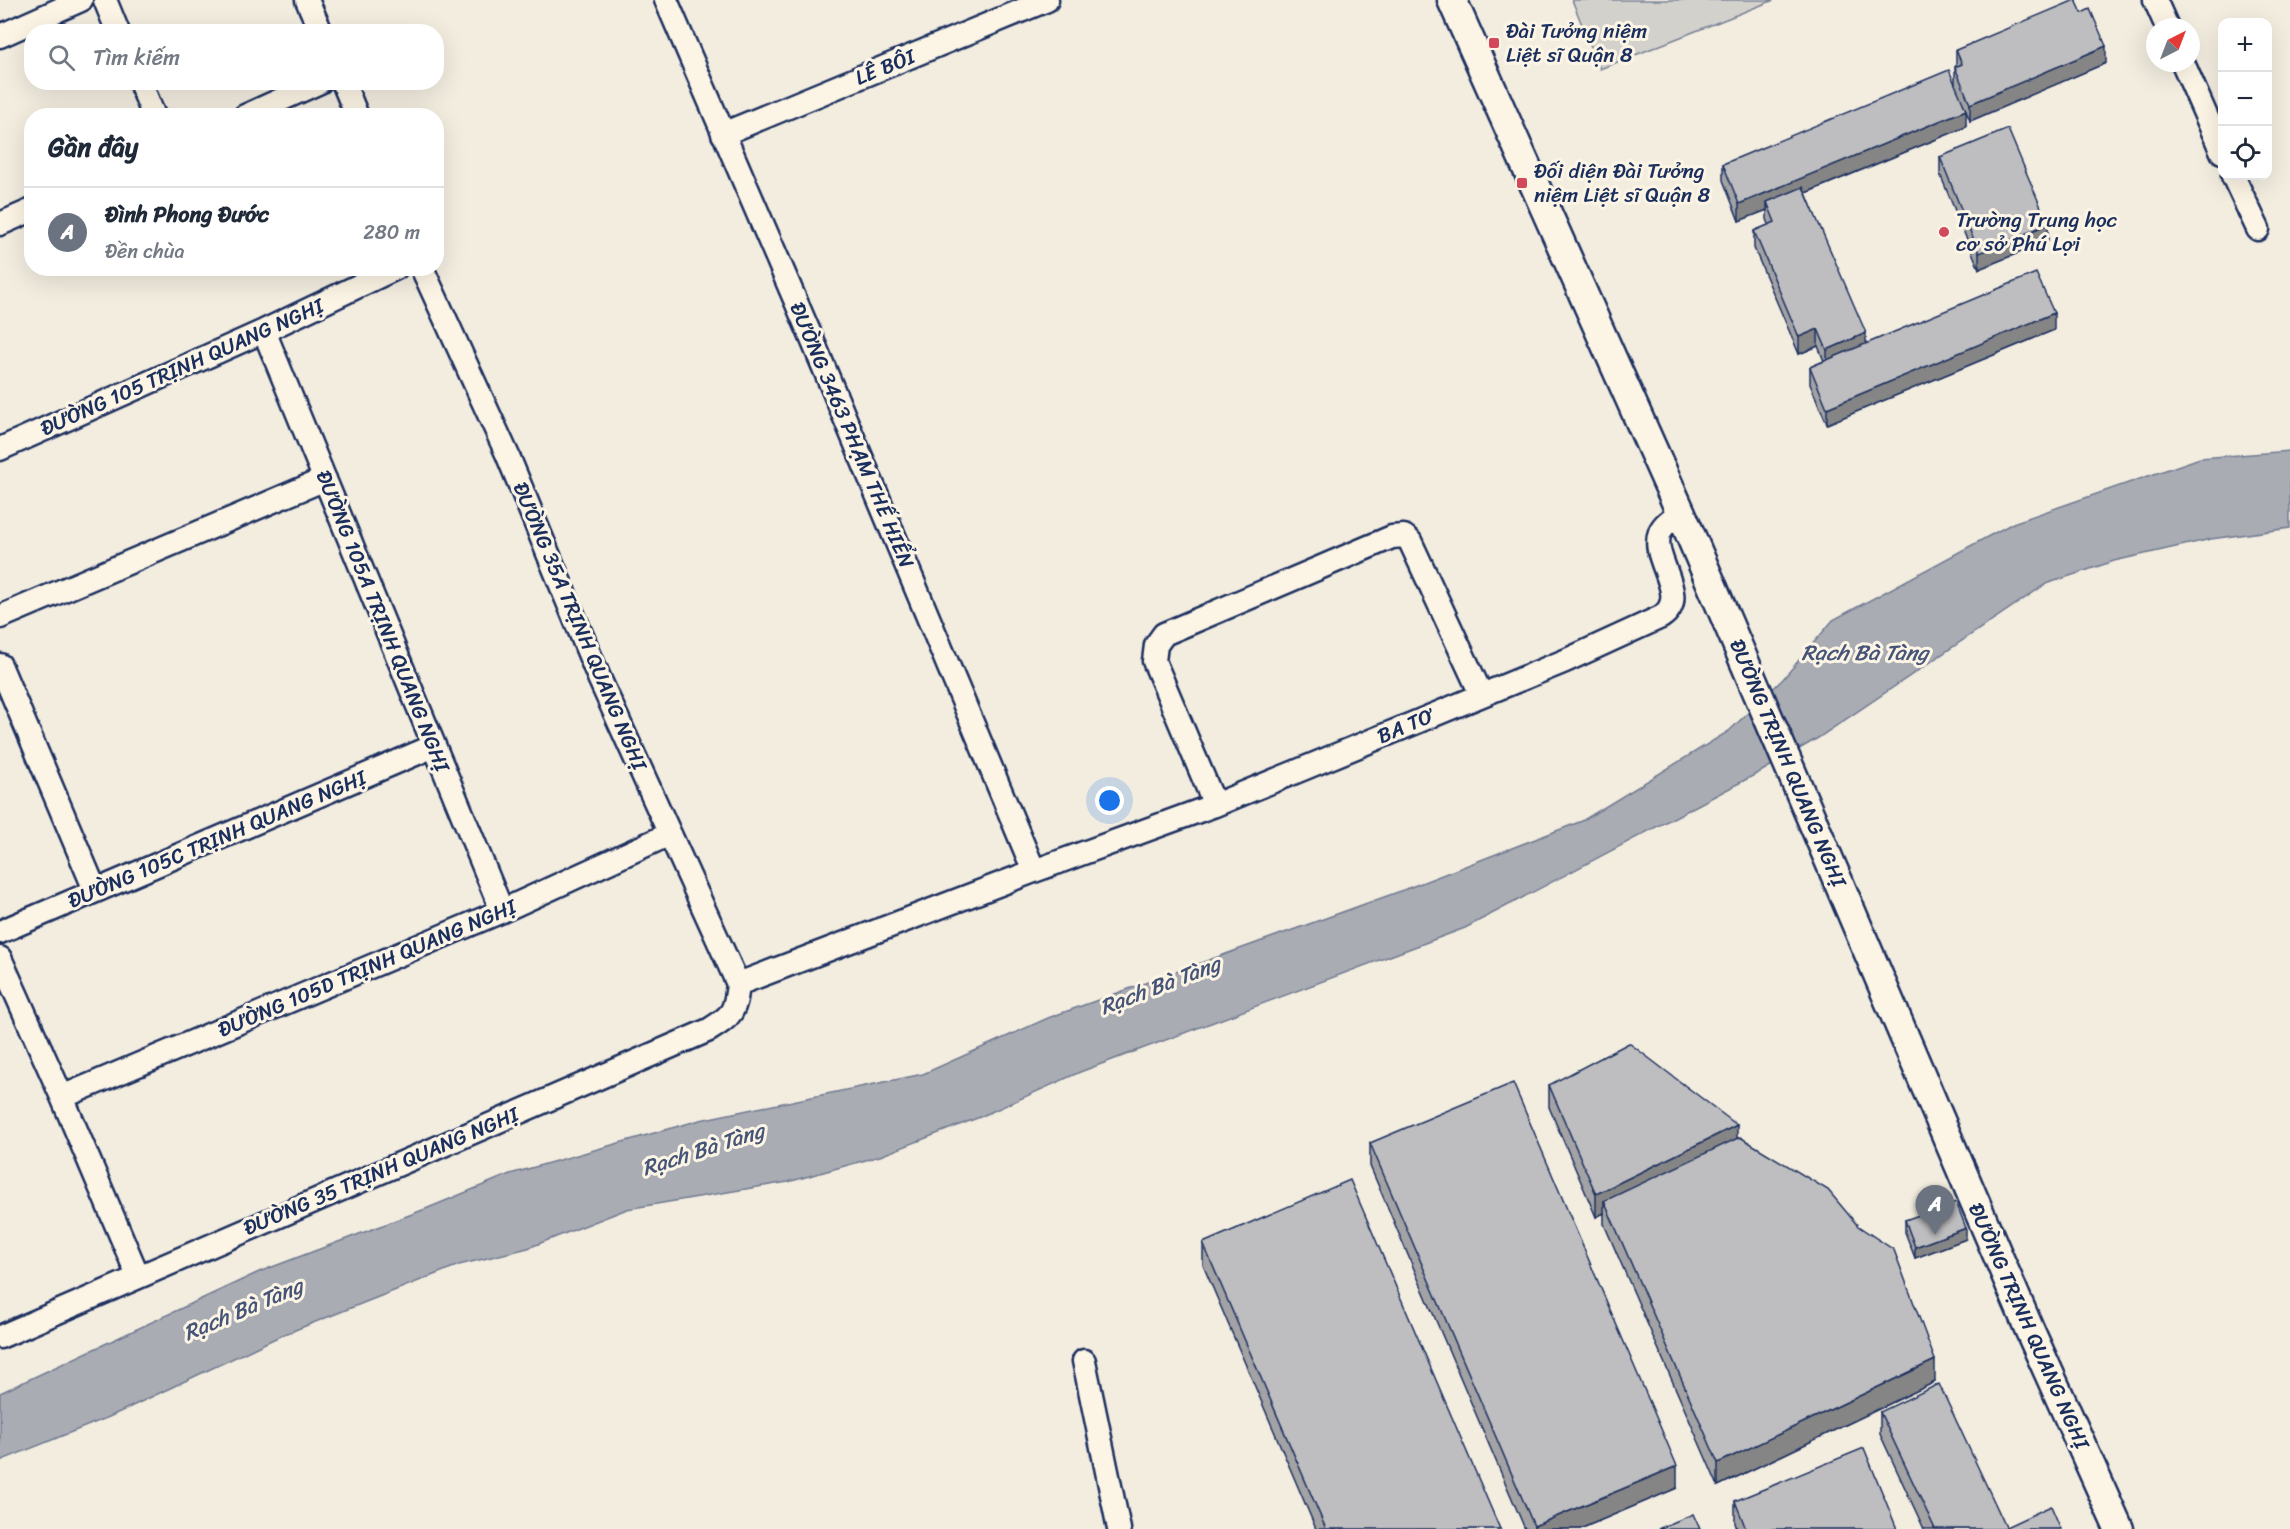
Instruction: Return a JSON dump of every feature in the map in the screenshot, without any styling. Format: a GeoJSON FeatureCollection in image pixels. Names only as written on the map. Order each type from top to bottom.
{"type":"FeatureCollection","features":[{"type":"Feature","properties":{"kind":"main road","name":"ĐƯỜNG TRỊNH QUANG NGHỊ"},"geometry":{"type":"LineString","coordinates":[[1452,0],[1681,513],[2030,1331],[2119,1529]]}},
{"type":"Feature","properties":{"kind":"street"},"geometry":{"type":"LineString","coordinates":[[27,24],[81,0]]}},
{"type":"Feature","properties":{"kind":"street"},"geometry":{"type":"LineString","coordinates":[[105,0],[115,24]]}},
{"type":"Feature","properties":{"kind":"street"},"geometry":{"type":"LineString","coordinates":[[307,0],[318,24]]}},
{"type":"Feature","properties":{"kind":"street","name":"ĐƯỜNG 3463 PHẠM THẾ HIỂN"},"geometry":{"type":"LineString","coordinates":[[666,0],[867,471],[1034,872]]}},
{"type":"Feature","properties":{"kind":"street","name":"LÊ BÔI"},"geometry":{"type":"LineString","coordinates":[[723,134],[1047,0]]}},
{"type":"Feature","properties":{"kind":"street"},"geometry":{"type":"LineString","coordinates":[[2155,0],[2163,18]]}},
{"type":"Feature","properties":{"kind":"street"},"geometry":{"type":"LineString","coordinates":[[0,36],[24,25]]}},
{"type":"Feature","properties":{"kind":"street"},"geometry":{"type":"LineString","coordinates":[[2187,72],[2218,141]]}},
{"type":"Feature","properties":{"kind":"street"},"geometry":{"type":"LineString","coordinates":[[143,90],[151,108]]}},
{"type":"Feature","properties":{"kind":"street"},"geometry":{"type":"LineString","coordinates":[[263,108],[302,90]]}},
{"type":"Feature","properties":{"kind":"street"},"geometry":{"type":"LineString","coordinates":[[346,90],[354,108]]}},
{"type":"Feature","properties":{"kind":"street"},"geometry":{"type":"LineString","coordinates":[[2235,180],[2258,229]]}},
{"type":"Feature","properties":{"kind":"street"},"geometry":{"type":"LineString","coordinates":[[0,224],[24,214]]}},
{"type":"Feature","properties":{"kind":"street","name":"ĐƯỜNG 105 TRỊNH QUANG NGHỊ"},"geometry":{"type":"LineString","coordinates":[[0,449],[264,331],[379,276]]}},
{"type":"Feature","properties":{"kind":"street","name":"ĐƯỜNG 35A TRỊNH QUANG NGHỊ"},"geometry":{"type":"LineString","coordinates":[[426,276],[508,456],[600,680],[738,984]]}},
{"type":"Feature","properties":{"kind":"street","name":"ĐƯỜNG 105A TRỊNH QUANG NGHỊ"},"geometry":{"type":"LineString","coordinates":[[264,331],[502,911]]}},
{"type":"Feature","properties":{"kind":"street"},"geometry":{"type":"LineString","coordinates":[[0,617],[325,479]]}},
{"type":"Feature","properties":{"kind":"street","name":"BA TƠ"},"geometry":{"type":"LineString","coordinates":[[738,984],[1215,806],[1565,661],[1668,612],[1672,605],[1672,595],[1658,541],[1660,531],[1666,523],[1681,513]]}},
{"type":"Feature","properties":{"kind":"street"},"geometry":{"type":"LineString","coordinates":[[1215,806],[1154,661],[1156,645],[1164,634],[1381,542],[1404,536],[1410,541],[1481,694]]}},
{"type":"Feature","properties":{"kind":"street"},"geometry":{"type":"LineString","coordinates":[[0,667],[95,890]]}},
{"type":"Feature","properties":{"kind":"street","name":"ĐƯỜNG 105C TRỊNH QUANG NGHỊ"},"geometry":{"type":"LineString","coordinates":[[0,932],[434,746]]}},
{"type":"Feature","properties":{"kind":"street","name":"ĐƯỜNG 105D TRỊNH QUANG NGHỊ"},"geometry":{"type":"LineString","coordinates":[[62,1097],[502,911],[670,834]]}},
{"type":"Feature","properties":{"kind":"street"},"geometry":{"type":"LineString","coordinates":[[0,958],[138,1276]]}},
{"type":"Feature","properties":{"kind":"street","name":"ĐƯỜNG 35 TRỊNH QUANG NGHỊ"},"geometry":{"type":"LineString","coordinates":[[0,1337],[710,1030],[728,1018],[736,1008],[738,984]]}},
{"type":"Feature","properties":{"kind":"street"},"geometry":{"type":"LineString","coordinates":[[1084,1361],[1119,1529]]}},
{"type":"Feature","properties":{"kind":"shaded area"},"geometry":{"type":"Polygon","coordinates":[[[1572,0],[1774,0],[1600,69],[1572,0]]]}},
{"type":"Feature","properties":{"kind":"water","name":"Rạch Bà Tàng"},"geometry":{"type":"Polygon","coordinates":[[[2290,451],[2290,528],[2211,539],[2114,561],[2046,584],[1818,738],[1762,771],[1465,928],[1080,1072],[980,1117],[880,1156],[788,1182],[627,1209],[528,1248],[459,1265],[280,1336],[109,1417],[0,1461],[0,1393],[259,1272],[428,1208],[510,1174],[700,1120],[923,1074],[1048,1018],[1398,892],[1582,821],[1729,731],[1783,679],[1833,620],[2013,523],[2200,458],[2290,451]]]}},
{"type":"Feature","properties":{"kind":"building"},"geometry":{"type":"Polygon","coordinates":[[[2076,0],[2082,13],[2090,9],[2106,46],[1970,104],[1955,67],[1962,64],[1956,50],[2076,0]]]}},
{"type":"Feature","properties":{"kind":"building"},"geometry":{"type":"Polygon","coordinates":[[[1949,70],[1966,110],[1739,204],[1723,164],[1949,70]]]}},
{"type":"Feature","properties":{"kind":"building"},"geometry":{"type":"Polygon","coordinates":[[[2008,129],[2048,224],[1979,253],[1940,157],[2008,129]]]}},
{"type":"Feature","properties":{"kind":"building"},"geometry":{"type":"Polygon","coordinates":[[[1803,187],[1866,333],[1827,350],[1818,329],[1799,337],[1754,231],[1775,222],[1767,202],[1803,187]]]}},
{"type":"Feature","properties":{"kind":"building"},"geometry":{"type":"Polygon","coordinates":[[[2036,273],[2054,313],[1827,408],[1810,367],[2036,273]]]}},
{"type":"Feature","properties":{"kind":"building"},"geometry":{"type":"Polygon","coordinates":[[[1629,1043],[1737,1125],[1596,1194],[1549,1085],[1629,1043]]]}},
{"type":"Feature","properties":{"kind":"building"},"geometry":{"type":"Polygon","coordinates":[[[1513,1083],[1677,1466],[1534,1526],[1370,1143],[1513,1083]]]}},
{"type":"Feature","properties":{"kind":"building"},"geometry":{"type":"Polygon","coordinates":[[[1740,1137],[1828,1190],[1858,1226],[1894,1250],[1935,1360],[1718,1463],[1604,1201],[1740,1137]]]}},
{"type":"Feature","properties":{"kind":"building"},"geometry":{"type":"Polygon","coordinates":[[[1350,1180],[1500,1529],[1326,1529],[1203,1243],[1350,1180]]]}},
{"type":"Feature","properties":{"kind":"building"},"geometry":{"type":"Polygon","coordinates":[[[1956,1202],[1966,1228],[1915,1247],[1905,1220],[1956,1202]]]}},
{"type":"Feature","properties":{"kind":"building"},"geometry":{"type":"Polygon","coordinates":[[[1939,1384],[2006,1527],[2051,1506],[2061,1529],[1935,1529],[1880,1412],[1939,1384]]]}},
{"type":"Feature","properties":{"kind":"building"},"geometry":{"type":"Polygon","coordinates":[[[1864,1448],[1897,1529],[1746,1529],[1735,1501],[1864,1448]]]}},
{"type":"Feature","properties":{"kind":"building"},"geometry":{"type":"Polygon","coordinates":[[[1693,1514],[1700,1529],[1658,1529],[1693,1514]]]}},
{"type":"Feature","properties":{"kind":"place","name":"Đài Tưởng niệm Liệt sĩ Quận 8"},"geometry":{"type":"Point","coordinates":[1494,43]}},
{"type":"Feature","properties":{"kind":"place","name":"Đối diện Đài Tưởng niệm Liệt sĩ Quận 8"},"geometry":{"type":"Point","coordinates":[1522,183]}},
{"type":"Feature","properties":{"kind":"place","name":"Trường Trung học cơ sở Phú Lợi"},"geometry":{"type":"Point","coordinates":[1944,232]}},
{"type":"Feature","properties":{"kind":"place","name":"Đình Phong Đước"},"geometry":{"type":"Point","coordinates":[1935,1235]}}]}
